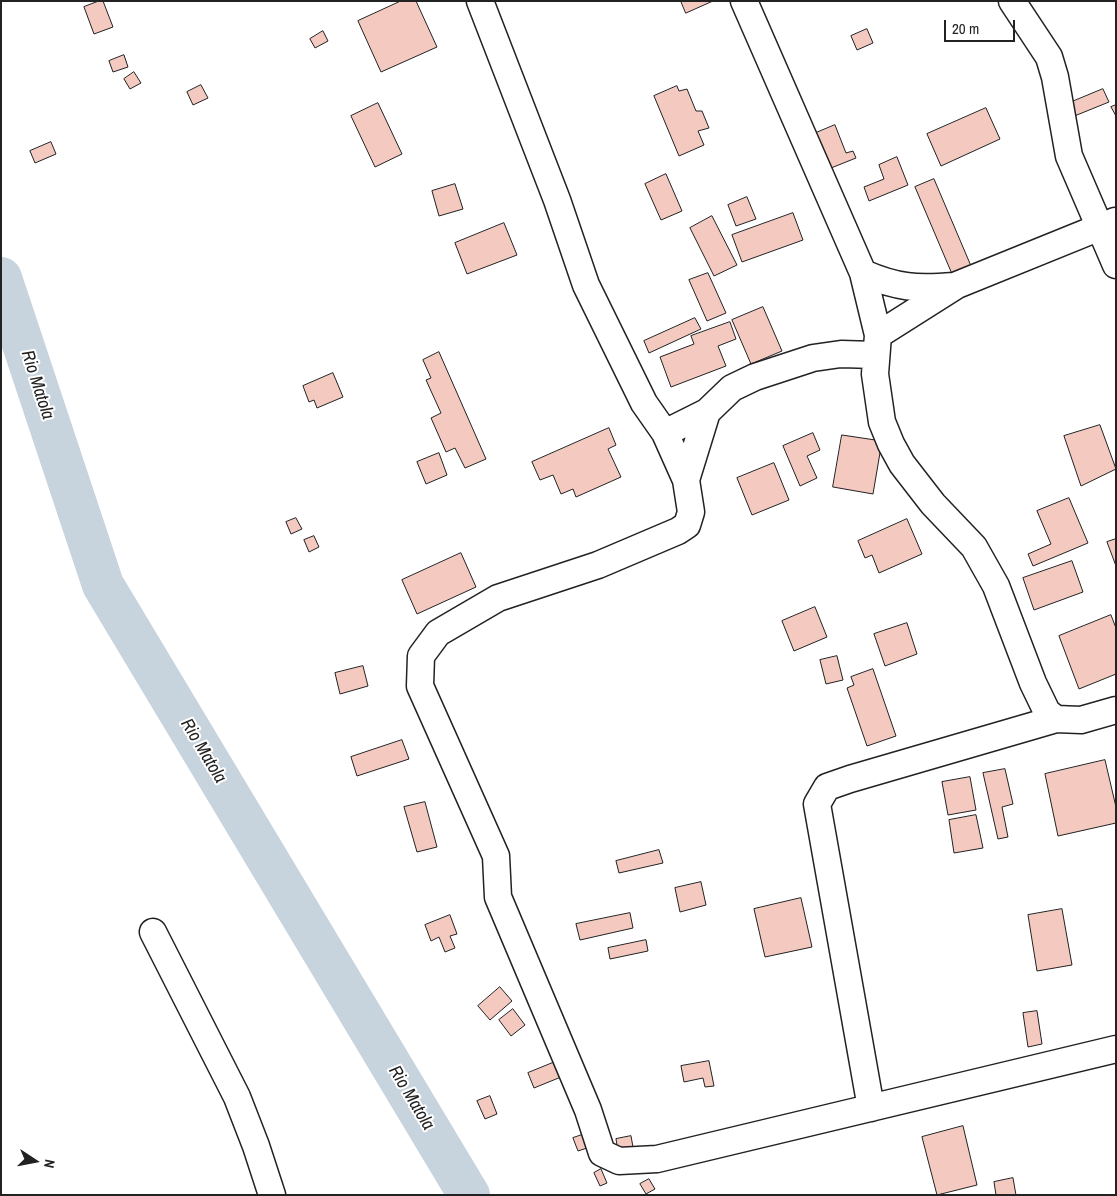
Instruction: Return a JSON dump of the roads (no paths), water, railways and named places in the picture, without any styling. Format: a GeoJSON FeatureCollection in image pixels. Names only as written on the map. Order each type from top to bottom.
{"type":"FeatureCollection","features":[{"type":"Feature","properties":{"kind":"street"},"geometry":{"type":"LineString","coordinates":[[480,1],[558,200],[586,285],[644,403],[665,433],[686,480],[692,512],[687,525],[598,565],[498,598],[438,633],[421,656],[420,686],[496,856],[498,897],[588,1110],[602,1153],[619,1161],[657,1159],[1116,1050]]}},
{"type":"Feature","properties":{"kind":"street"},"geometry":{"type":"LineString","coordinates":[[744,1],[863,273],[877,345],[875,374],[882,422],[891,444],[902,464],[928,497],[974,547],[996,586],[1033,683],[1047,712],[1056,719]]}},
{"type":"Feature","properties":{"kind":"street"},"geometry":{"type":"LineString","coordinates":[[1012,1],[1045,50],[1052,65],[1069,156],[1108,224],[1116,265]]}},
{"type":"Feature","properties":{"kind":"street"},"geometry":{"type":"LineString","coordinates":[[665,433],[707,412],[732,388],[755,377],[813,358],[841,354],[877,345],[957,285],[1108,224]]}},
{"type":"Feature","properties":{"kind":"street"},"geometry":{"type":"LineString","coordinates":[[863,273],[899,286],[930,288],[957,285]]}},
{"type":"Feature","properties":{"kind":"street"},"geometry":{"type":"LineString","coordinates":[[686,480],[707,412]]}},
{"type":"Feature","properties":{"kind":"street"},"geometry":{"type":"LineString","coordinates":[[871,1108],[817,804],[827,787],[1056,719],[1081,720],[1116,710]]}},
{"type":"Feature","properties":{"kind":"street"},"geometry":{"type":"LineString","coordinates":[[153,932],[237,1097],[272,1195]]}},
{"type":"Feature","properties":{"kind":"waterway","name":"Rio Matola"},"geometry":{"type":"LineString","coordinates":[[1,278],[103,585],[469,1195]]}}]}
